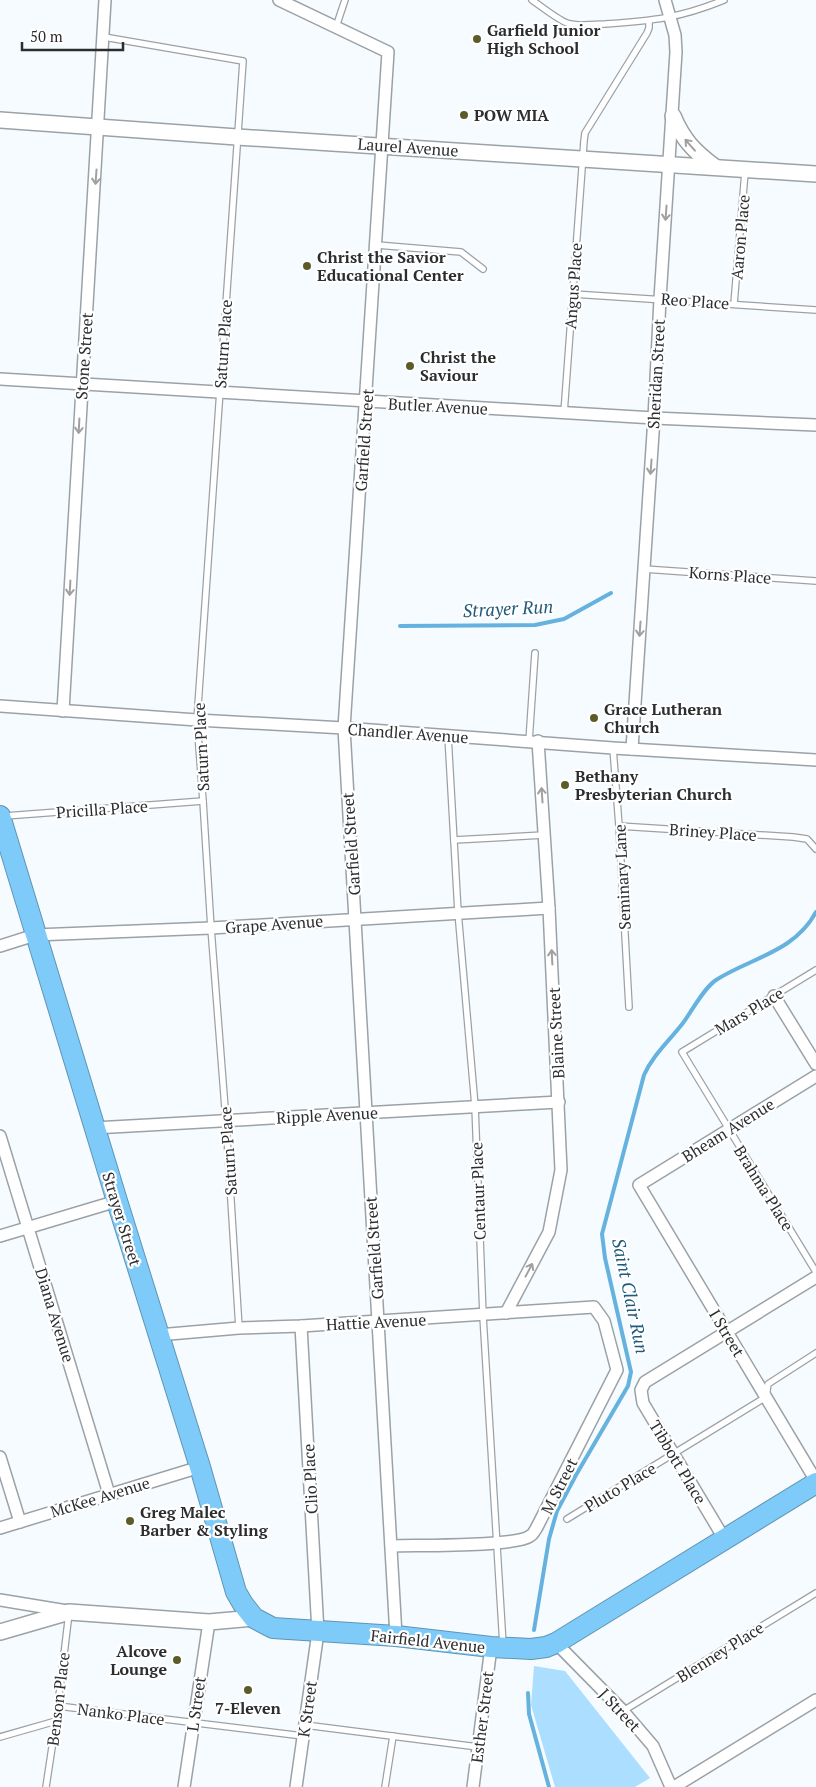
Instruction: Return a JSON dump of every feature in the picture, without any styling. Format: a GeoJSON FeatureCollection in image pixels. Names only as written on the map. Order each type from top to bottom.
{"type":"FeatureCollection","features":[{"type":"Feature","properties":{"kind":"highway","name":"Strayer Street"},"geometry":{"type":"LineString","coordinates":[[0,816],[94,1128],[200,1467],[236,1592],[254,1618]]}},
{"type":"Feature","properties":{"kind":"highway","name":"Fairfield Avenue"},"geometry":{"type":"LineString","coordinates":[[254,1618],[273,1628],[396,1636],[497,1647],[531,1649],[546,1646],[556,1643],[816,1482]]}},
{"type":"Feature","properties":{"kind":"street","name":"Stone Street"},"geometry":{"type":"LineString","coordinates":[[63,711],[106,0]]}},
{"type":"Feature","properties":{"kind":"street"},"geometry":{"type":"LineString","coordinates":[[279,0],[336,27]]}},
{"type":"Feature","properties":{"kind":"street","name":"Sheridan Street"},"geometry":{"type":"LineString","coordinates":[[632,749],[676,52],[675,35],[665,0]]}},
{"type":"Feature","properties":{"kind":"street","name":"Garfield Street"},"geometry":{"type":"LineString","coordinates":[[336,27],[388,52],[377,245],[344,728],[396,1636]]}},
{"type":"Feature","properties":{"kind":"street"},"geometry":{"type":"LineString","coordinates":[[673,116],[680,133],[688,144],[715,167]]}},
{"type":"Feature","properties":{"kind":"street","name":"Laurel Avenue"},"geometry":{"type":"LineString","coordinates":[[0,120],[816,174]]}},
{"type":"Feature","properties":{"kind":"street","name":"Butler Avenue"},"geometry":{"type":"LineString","coordinates":[[0,379],[366,402],[816,426]]}},
{"type":"Feature","properties":{"kind":"street","name":"Chandler Avenue"},"geometry":{"type":"LineString","coordinates":[[0,706],[816,760]]}},
{"type":"Feature","properties":{"kind":"street","name":"Blaine Street"},"geometry":{"type":"LineString","coordinates":[[506,1314],[550,1232],[561,1170],[549,908],[544,835],[534,741]]}},
{"type":"Feature","properties":{"kind":"street","name":"Grape Avenue"},"geometry":{"type":"LineString","coordinates":[[0,946],[35,935],[210,928],[549,908]]}},
{"type":"Feature","properties":{"kind":"street"},"geometry":{"type":"LineString","coordinates":[[774,996],[816,1064]]}},
{"type":"Feature","properties":{"kind":"street","name":"Bheam Avenue"},"geometry":{"type":"LineString","coordinates":[[639,1185],[816,1076]]}},
{"type":"Feature","properties":{"kind":"street","name":"Ripple Avenue"},"geometry":{"type":"LineString","coordinates":[[94,1128],[559,1102]]}},
{"type":"Feature","properties":{"kind":"street","name":"Diana Avenue"},"geometry":{"type":"LineString","coordinates":[[0,1136],[109,1494]]}},
{"type":"Feature","properties":{"kind":"street","name":"I Street"},"geometry":{"type":"LineString","coordinates":[[639,1185],[816,1482]]}},
{"type":"Feature","properties":{"kind":"street"},"geometry":{"type":"LineString","coordinates":[[0,1236],[117,1201]]}},
{"type":"Feature","properties":{"kind":"street"},"geometry":{"type":"LineString","coordinates":[[725,1331],[816,1277]]}},
{"type":"Feature","properties":{"kind":"street","name":"Hattie Avenue"},"geometry":{"type":"LineString","coordinates":[[158,1335],[239,1328],[483,1316],[594,1308]]}},
{"type":"Feature","properties":{"kind":"street","name":"M Street"},"geometry":{"type":"LineString","coordinates":[[392,1546],[496,1543],[521,1540],[531,1536],[617,1370],[604,1321],[594,1308]]}},
{"type":"Feature","properties":{"kind":"street","name":"Clio Place"},"geometry":{"type":"LineString","coordinates":[[301,1326],[318,1632]]}},
{"type":"Feature","properties":{"kind":"street","name":"Tibbott Place"},"geometry":{"type":"LineString","coordinates":[[725,1331],[645,1382],[641,1390],[643,1403],[725,1540]]}},
{"type":"Feature","properties":{"kind":"street"},"geometry":{"type":"LineString","coordinates":[[0,1457],[20,1522]]}},
{"type":"Feature","properties":{"kind":"street","name":"McKee Avenue"},"geometry":{"type":"LineString","coordinates":[[0,1528],[200,1467]]}},
{"type":"Feature","properties":{"kind":"street"},"geometry":{"type":"LineString","coordinates":[[0,1600],[69,1612]]}},
{"type":"Feature","properties":{"kind":"street","name":"Fairfield Avenue"},"geometry":{"type":"LineString","coordinates":[[0,1632],[69,1612],[209,1622],[254,1618]]}},
{"type":"Feature","properties":{"kind":"street","name":"L Street"},"geometry":{"type":"LineString","coordinates":[[184,1787],[209,1622]]}},
{"type":"Feature","properties":{"kind":"street","name":"K Street"},"geometry":{"type":"LineString","coordinates":[[296,1787],[318,1632]]}},
{"type":"Feature","properties":{"kind":"street","name":"J Street"},"geometry":{"type":"LineString","coordinates":[[556,1643],[623,1711],[653,1746],[672,1787]]}},
{"type":"Feature","properties":{"kind":"street","name":"Esther Street"},"geometry":{"type":"LineString","coordinates":[[473,1787],[478,1747],[497,1647]]}},
{"type":"Feature","properties":{"kind":"street"},"geometry":{"type":"LineString","coordinates":[[672,1787],[816,1700]]}},
{"type":"Feature","properties":{"kind":"lane"},"geometry":{"type":"LineString","coordinates":[[336,27],[344,0]]}},
{"type":"Feature","properties":{"kind":"lane"},"geometry":{"type":"LineString","coordinates":[[532,0],[567,23],[580,25],[649,22],[688,14],[724,0]]}},
{"type":"Feature","properties":{"kind":"lane","name":"Angus Place"},"geometry":{"type":"LineString","coordinates":[[564,413],[585,134],[647,33],[649,22]]}},
{"type":"Feature","properties":{"kind":"lane","name":"Saturn Place"},"geometry":{"type":"LineString","coordinates":[[104,37],[243,60],[197,720],[239,1328]]}},
{"type":"Feature","properties":{"kind":"lane","name":"Aaron Place"},"geometry":{"type":"LineString","coordinates":[[734,304],[745,170]]}},
{"type":"Feature","properties":{"kind":"lane"},"geometry":{"type":"LineString","coordinates":[[377,245],[461,252],[483,270]]}},
{"type":"Feature","properties":{"kind":"lane","name":"Reo Place"},"geometry":{"type":"LineString","coordinates":[[573,294],[816,310]]}},
{"type":"Feature","properties":{"kind":"lane","name":"Korns Place"},"geometry":{"type":"LineString","coordinates":[[644,569],[816,581]]}},
{"type":"Feature","properties":{"kind":"lane"},"geometry":{"type":"LineString","coordinates":[[534,741],[535,653]]}},
{"type":"Feature","properties":{"kind":"lane","name":"Centaur Place"},"geometry":{"type":"LineString","coordinates":[[448,736],[458,912],[475,1106],[483,1316],[496,1543],[497,1647]]}},
{"type":"Feature","properties":{"kind":"lane","name":"Seminary Lane"},"geometry":{"type":"LineString","coordinates":[[613,748],[629,1007]]}},
{"type":"Feature","properties":{"kind":"lane","name":"Pricilla Place"},"geometry":{"type":"LineString","coordinates":[[0,816],[203,801]]}},
{"type":"Feature","properties":{"kind":"lane","name":"Briney Place"},"geometry":{"type":"LineString","coordinates":[[619,826],[792,837],[807,839],[816,849]]}},
{"type":"Feature","properties":{"kind":"lane"},"geometry":{"type":"LineString","coordinates":[[454,840],[544,835]]}},
{"type":"Feature","properties":{"kind":"lane","name":"Mars Place"},"geometry":{"type":"LineString","coordinates":[[682,1052],[816,970]]}},
{"type":"Feature","properties":{"kind":"lane","name":"Brahma Place"},"geometry":{"type":"LineString","coordinates":[[682,1052],[816,1272]]}},
{"type":"Feature","properties":{"kind":"lane","name":"Pluto Place"},"geometry":{"type":"LineString","coordinates":[[567,1518],[766,1397],[768,1384],[816,1353]]}},
{"type":"Feature","properties":{"kind":"lane","name":"Blenney Place"},"geometry":{"type":"LineString","coordinates":[[623,1711],[816,1592]]}},
{"type":"Feature","properties":{"kind":"lane","name":"Benson Place"},"geometry":{"type":"LineString","coordinates":[[46,1787],[69,1612]]}},
{"type":"Feature","properties":{"kind":"lane","name":"Nanko Place"},"geometry":{"type":"LineString","coordinates":[[58,1706],[194,1723],[393,1736],[478,1747]]}},
{"type":"Feature","properties":{"kind":"lane","name":"Nanko Place"},"geometry":{"type":"LineString","coordinates":[[0,1737],[56,1721]]}},
{"type":"Feature","properties":{"kind":"lane"},"geometry":{"type":"LineString","coordinates":[[385,1787],[393,1736]]}},
{"type":"Feature","properties":{"kind":"shaded area"},"geometry":{"type":"Polygon","coordinates":[[[534,1666],[565,1671],[650,1778],[635,1787],[555,1787],[531,1705],[534,1666]]]}},
{"type":"Feature","properties":{"kind":"waterway","name":"Strayer Run"},"geometry":{"type":"LineString","coordinates":[[400,626],[535,625],[564,619],[611,593]]}},
{"type":"Feature","properties":{"kind":"waterway","name":"Saint Clair Run"},"geometry":{"type":"LineString","coordinates":[[534,1630],[549,1539],[557,1511],[628,1386],[631,1372],[605,1258],[602,1234],[644,1075],[711,984],[729,972],[784,945],[807,926],[816,912]]}},
{"type":"Feature","properties":{"kind":"waterway","name":"Saint Clair Run"},"geometry":{"type":"LineString","coordinates":[[528,1693],[529,1714],[549,1787]]}},
{"type":"Feature","properties":{"kind":"place","name":"Garfield Junior High School"},"geometry":{"type":"Point","coordinates":[477,39]}},
{"type":"Feature","properties":{"kind":"place","name":"POW MIA"},"geometry":{"type":"Point","coordinates":[464,115]}},
{"type":"Feature","properties":{"kind":"place","name":"Christ the Savior Educational Center"},"geometry":{"type":"Point","coordinates":[307,266]}},
{"type":"Feature","properties":{"kind":"place","name":"Christ the Saviour"},"geometry":{"type":"Point","coordinates":[410,366]}},
{"type":"Feature","properties":{"kind":"place","name":"Grace Lutheran Church"},"geometry":{"type":"Point","coordinates":[594,718]}},
{"type":"Feature","properties":{"kind":"place","name":"Bethany Presbyterian Church"},"geometry":{"type":"Point","coordinates":[565,785]}},
{"type":"Feature","properties":{"kind":"place","name":"Greg Malec Barber & Styling"},"geometry":{"type":"Point","coordinates":[130,1521]}},
{"type":"Feature","properties":{"kind":"place","name":"Alcove Lounge"},"geometry":{"type":"Point","coordinates":[177,1660]}},
{"type":"Feature","properties":{"kind":"place","name":"7-Eleven"},"geometry":{"type":"Point","coordinates":[248,1690]}}]}
